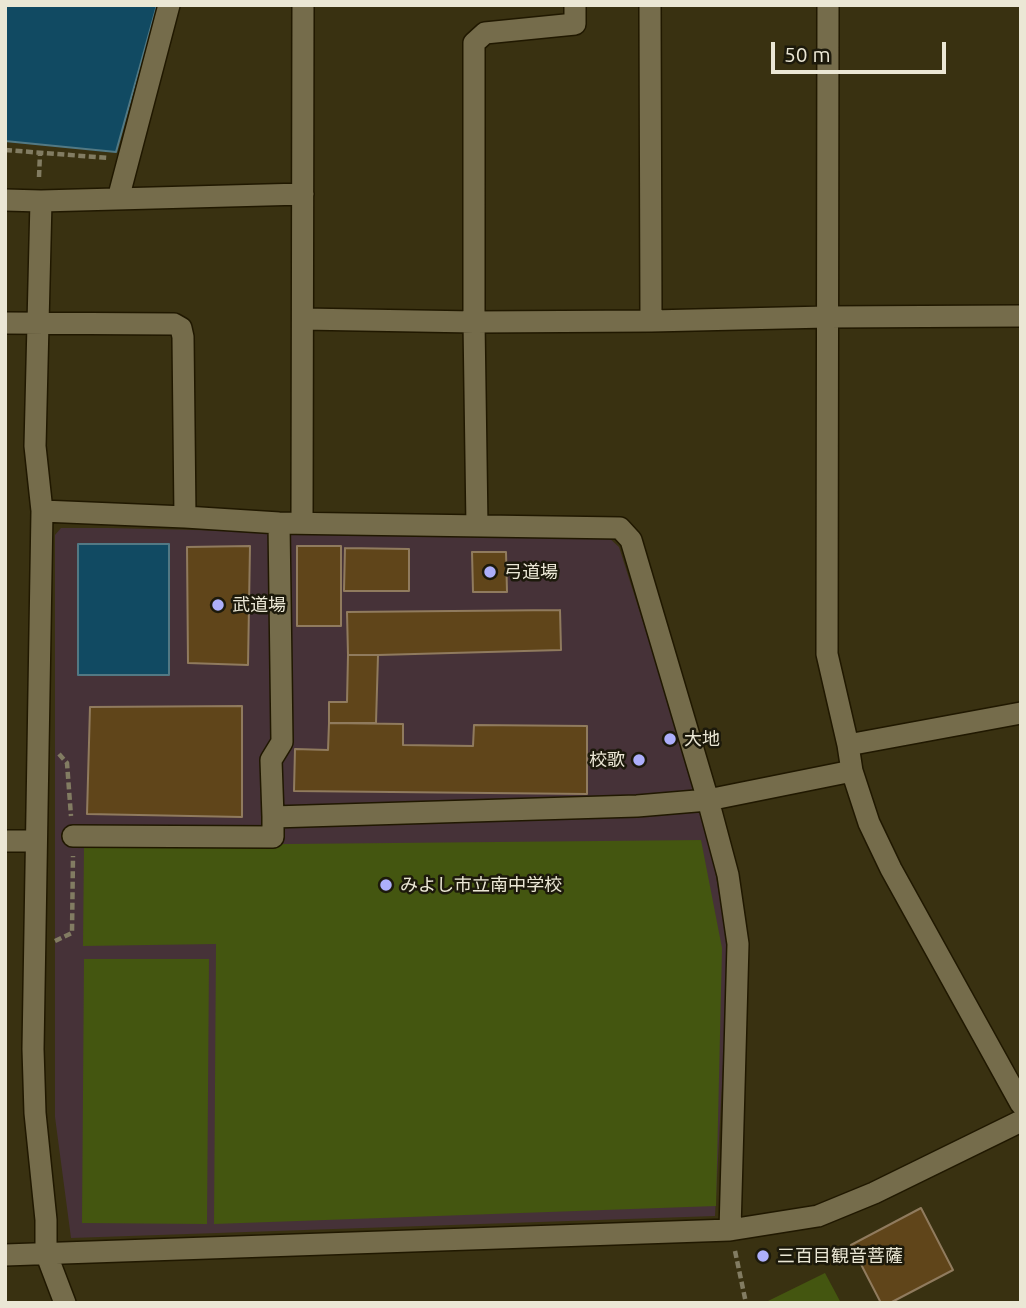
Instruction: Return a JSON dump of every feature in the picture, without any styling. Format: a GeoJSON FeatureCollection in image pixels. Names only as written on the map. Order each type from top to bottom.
{"type":"FeatureCollection","features":[{"type":"Feature","properties":{"kind":"street"},"geometry":{"type":"LineString","coordinates":[[118,199],[169,5]]}},
{"type":"Feature","properties":{"kind":"street"},"geometry":{"type":"LineString","coordinates":[[302,523],[303,5]]}},
{"type":"Feature","properties":{"kind":"street"},"geometry":{"type":"LineString","coordinates":[[477,526],[474,43],[485,33],[575,24],[575,5]]}},
{"type":"Feature","properties":{"kind":"street"},"geometry":{"type":"LineString","coordinates":[[650,5],[651,321]]}},
{"type":"Feature","properties":{"kind":"street"},"geometry":{"type":"LineString","coordinates":[[828,5],[827,653],[852,771],[869,823],[891,869],[1021,1104]]}},
{"type":"Feature","properties":{"kind":"street"},"geometry":{"type":"LineString","coordinates":[[5,200],[303,194]]}},
{"type":"Feature","properties":{"kind":"street"},"geometry":{"type":"LineString","coordinates":[[41,201],[35,446],[42,511],[33,1049],[46,1253],[65,1303]]}},
{"type":"Feature","properties":{"kind":"street"},"geometry":{"type":"LineString","coordinates":[[303,319],[651,321],[1021,316]]}},
{"type":"Feature","properties":{"kind":"street"},"geometry":{"type":"LineString","coordinates":[[5,324],[174,324],[181,328],[185,517]]}},
{"type":"Feature","properties":{"kind":"street"},"geometry":{"type":"LineString","coordinates":[[42,511],[279,523],[620,528],[631,540],[728,875],[738,944],[730,1230]]}},
{"type":"Feature","properties":{"kind":"street"},"geometry":{"type":"LineString","coordinates":[[73,836],[273,836],[271,760],[282,742],[279,523]]}},
{"type":"Feature","properties":{"kind":"street"},"geometry":{"type":"LineString","coordinates":[[848,745],[1021,713]]}},
{"type":"Feature","properties":{"kind":"street"},"geometry":{"type":"LineString","coordinates":[[273,817],[637,806],[708,800],[852,771]]}},
{"type":"Feature","properties":{"kind":"street"},"geometry":{"type":"LineString","coordinates":[[5,841],[36,841]]}},
{"type":"Feature","properties":{"kind":"street"},"geometry":{"type":"LineString","coordinates":[[5,1255],[730,1230],[818,1216],[874,1193],[1021,1121]]}},
{"type":"Feature","properties":{"kind":"path"},"geometry":{"type":"LineString","coordinates":[[5,150],[128,159]]}},
{"type":"Feature","properties":{"kind":"path"},"geometry":{"type":"LineString","coordinates":[[39,177],[40,153]]}},
{"type":"Feature","properties":{"kind":"path"},"geometry":{"type":"LineString","coordinates":[[51,747],[67,763],[73,836],[72,933],[51,943]]}},
{"type":"Feature","properties":{"kind":"path"},"geometry":{"type":"LineString","coordinates":[[730,1230],[746,1303]]}},
{"type":"Feature","properties":{"kind":"shaded area","name":"みよし市立南中学校"},"geometry":{"type":"Polygon","coordinates":[[[61,528],[607,536],[619,547],[706,819],[729,951],[715,1216],[71,1238],[55,1117],[55,535],[61,528]]]}},
{"type":"Feature","properties":{"kind":"green space"},"geometry":{"type":"Polygon","coordinates":[[[701,840],[722,948],[716,1206],[214,1224],[216,944],[83,946],[84,846],[701,840]]]}},
{"type":"Feature","properties":{"kind":"green space"},"geometry":{"type":"Polygon","coordinates":[[[84,959],[209,959],[207,1224],[82,1223],[84,959]]]}},
{"type":"Feature","properties":{"kind":"green space"},"geometry":{"type":"Polygon","coordinates":[[[825,1273],[841,1303],[768,1303],[768,1301],[825,1273]]]}},
{"type":"Feature","properties":{"kind":"water"},"geometry":{"type":"Polygon","coordinates":[[[5,5],[157,5],[116,152],[5,141],[5,5]]]}},
{"type":"Feature","properties":{"kind":"water"},"geometry":{"type":"Polygon","coordinates":[[[78,544],[169,544],[169,675],[78,675],[78,544]]]}},
{"type":"Feature","properties":{"kind":"building","name":"武道場"},"geometry":{"type":"Polygon","coordinates":[[[250,546],[248,665],[188,663],[187,547],[250,546]]]}},
{"type":"Feature","properties":{"kind":"building"},"geometry":{"type":"Polygon","coordinates":[[[297,546],[341,546],[341,626],[297,626],[297,546]]]}},
{"type":"Feature","properties":{"kind":"building"},"geometry":{"type":"Polygon","coordinates":[[[345,548],[409,549],[409,591],[344,591],[345,548]]]}},
{"type":"Feature","properties":{"kind":"building","name":"弓道場"},"geometry":{"type":"Polygon","coordinates":[[[472,552],[506,552],[507,592],[473,592],[472,552]]]}},
{"type":"Feature","properties":{"kind":"building"},"geometry":{"type":"Polygon","coordinates":[[[560,610],[561,650],[348,655],[347,612],[560,610]]]}},
{"type":"Feature","properties":{"kind":"building"},"geometry":{"type":"Polygon","coordinates":[[[348,655],[378,655],[376,723],[329,723],[329,702],[347,702],[348,655]]]}},
{"type":"Feature","properties":{"kind":"building"},"geometry":{"type":"Polygon","coordinates":[[[242,706],[242,817],[87,814],[90,707],[242,706]]]}},
{"type":"Feature","properties":{"kind":"building"},"geometry":{"type":"Polygon","coordinates":[[[329,723],[403,724],[403,745],[473,746],[474,725],[587,726],[587,794],[294,791],[295,749],[328,750],[329,723]]]}},
{"type":"Feature","properties":{"kind":"building"},"geometry":{"type":"Polygon","coordinates":[[[921,1208],[953,1270],[890,1303],[881,1303],[851,1245],[921,1208]]]}},
{"type":"Feature","properties":{"kind":"place","name":"弓道場"},"geometry":{"type":"Point","coordinates":[490,572]}},
{"type":"Feature","properties":{"kind":"place","name":"武道場"},"geometry":{"type":"Point","coordinates":[218,605]}},
{"type":"Feature","properties":{"kind":"place","name":"大地"},"geometry":{"type":"Point","coordinates":[670,739]}},
{"type":"Feature","properties":{"kind":"place","name":"校歌"},"geometry":{"type":"Point","coordinates":[639,760]}},
{"type":"Feature","properties":{"kind":"place","name":"みよし市立南中学校"},"geometry":{"type":"Point","coordinates":[386,885]}},
{"type":"Feature","properties":{"kind":"place","name":"三百目観音菩薩"},"geometry":{"type":"Point","coordinates":[763,1256]}}]}
